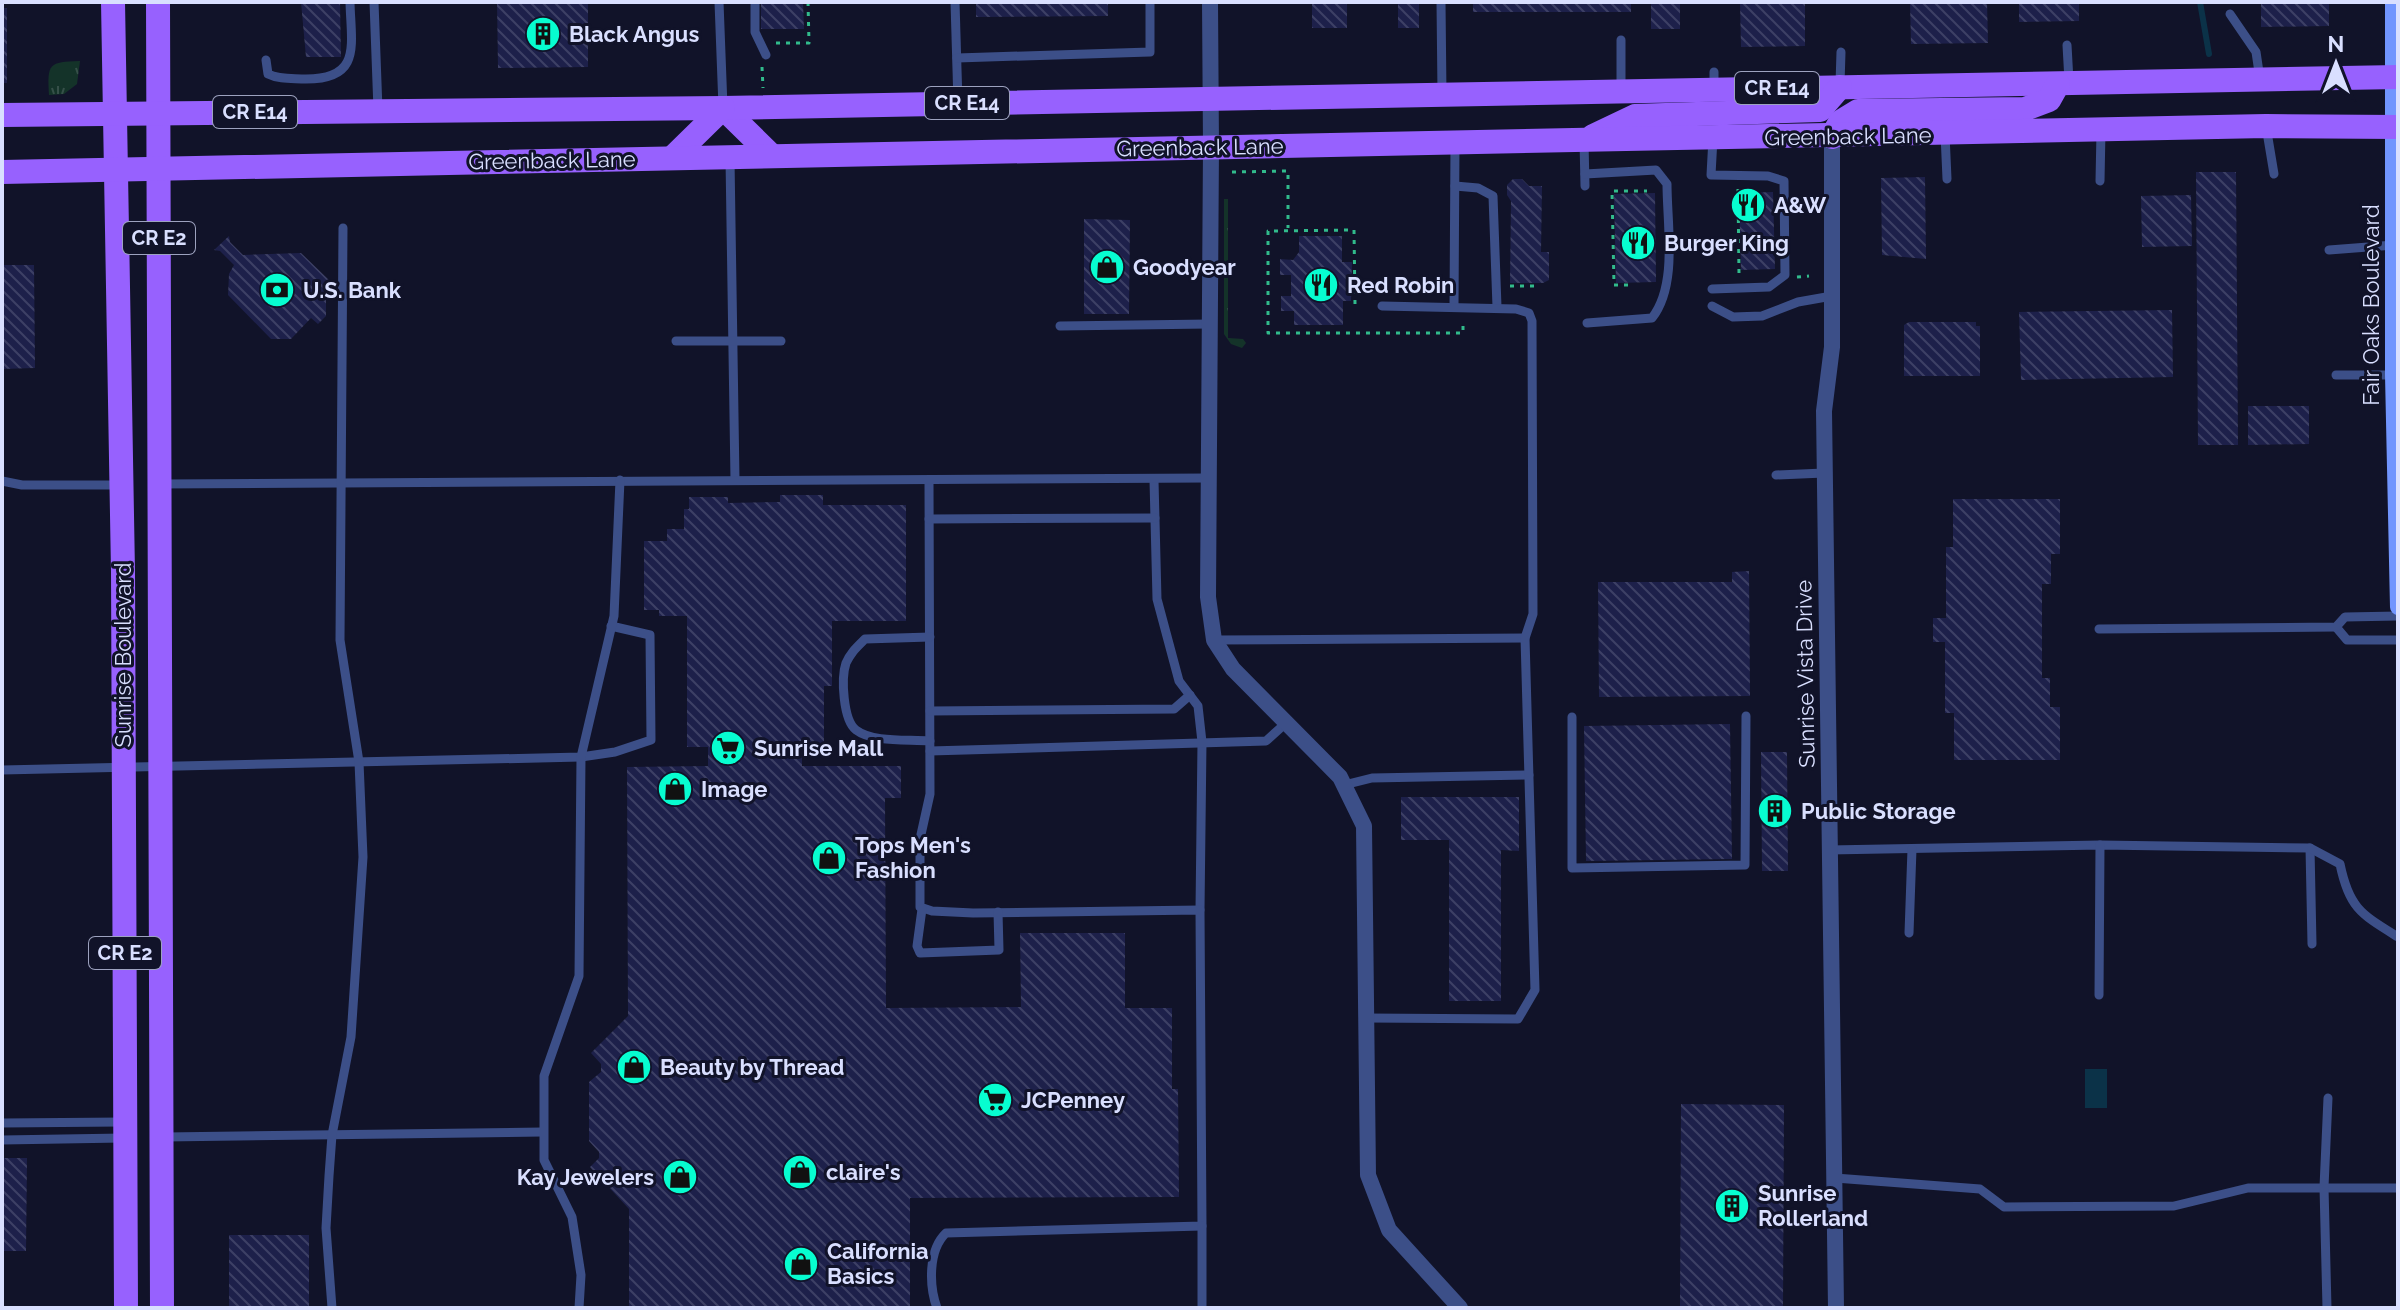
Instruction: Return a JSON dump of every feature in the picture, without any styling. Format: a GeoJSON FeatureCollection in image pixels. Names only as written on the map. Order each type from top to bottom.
{"type":"FeatureCollection","features":[{"type":"Feature","properties":{"kind":"main road","name":"Sunrise Boulevard"},"geometry":{"type":"LineString","coordinates":[[113,2],[124,767],[126,1308]]}},
{"type":"Feature","properties":{"kind":"main road","name":"Sunrise Boulevard"},"geometry":{"type":"LineString","coordinates":[[158,2],[162,1308]]}},
{"type":"Feature","properties":{"kind":"main road","name":"Fair Oaks Boulevard"},"geometry":{"type":"LineString","coordinates":[[2393,2],[2398,607]]}},
{"type":"Feature","properties":{"kind":"main road","name":"CR E14"},"geometry":{"type":"LineString","coordinates":[[2,115],[723,108],[1621,91],[1714,80],[1840,87],[2396,77]]}},
{"type":"Feature","properties":{"kind":"main road"},"geometry":{"type":"LineString","coordinates":[[1832,137],[1840,122],[1858,111],[2025,109],[2049,100],[2064,84]]}},
{"type":"Feature","properties":{"kind":"main road"},"geometry":{"type":"LineString","coordinates":[[1584,141],[1635,116],[1820,110],[1840,87]]}},
{"type":"Feature","properties":{"kind":"main road"},"geometry":{"type":"LineString","coordinates":[[673,157],[723,108],[771,155]]}},
{"type":"Feature","properties":{"kind":"main road","name":"Greenback Lane"},"geometry":{"type":"LineString","coordinates":[[2,172],[2266,126],[2396,127]]}},
{"type":"Feature","properties":{"kind":"street"},"geometry":{"type":"LineString","coordinates":[[1210,2],[1208,597],[1214,640],[1233,669],[1344,785],[1364,826],[1368,1175],[1389,1230],[1460,1308]]}},
{"type":"Feature","properties":{"kind":"street","name":"Sunrise Vista Drive"},"geometry":{"type":"LineString","coordinates":[[1832,137],[1832,347],[1824,411],[1824,473],[1836,1308]]}},
{"type":"Feature","properties":{"kind":"lane"},"geometry":{"type":"LineString","coordinates":[[266,60],[268,74],[276,78],[326,79],[338,75],[349,63],[350,2]]}},
{"type":"Feature","properties":{"kind":"lane"},"geometry":{"type":"LineString","coordinates":[[374,2],[378,110]]}},
{"type":"Feature","properties":{"kind":"lane"},"geometry":{"type":"LineString","coordinates":[[719,2],[723,108]]}},
{"type":"Feature","properties":{"kind":"lane"},"geometry":{"type":"LineString","coordinates":[[755,2],[755,32],[766,55]]}},
{"type":"Feature","properties":{"kind":"lane"},"geometry":{"type":"LineString","coordinates":[[955,2],[958,103]]}},
{"type":"Feature","properties":{"kind":"lane"},"geometry":{"type":"LineString","coordinates":[[957,58],[1150,52],[1150,2]]}},
{"type":"Feature","properties":{"kind":"lane"},"geometry":{"type":"LineString","coordinates":[[1441,2],[1442,94]]}},
{"type":"Feature","properties":{"kind":"lane"},"geometry":{"type":"LineString","coordinates":[[2230,14],[2256,52],[2260,79]]}},
{"type":"Feature","properties":{"kind":"lane"},"geometry":{"type":"LineString","coordinates":[[1621,40],[1621,91]]}},
{"type":"Feature","properties":{"kind":"lane"},"geometry":{"type":"LineString","coordinates":[[2064,84],[2067,45]]}},
{"type":"Feature","properties":{"kind":"lane"},"geometry":{"type":"LineString","coordinates":[[1840,87],[1841,52]]}},
{"type":"Feature","properties":{"kind":"lane"},"geometry":{"type":"LineString","coordinates":[[2266,126],[2274,174]]}},
{"type":"Feature","properties":{"kind":"lane"},"geometry":{"type":"LineString","coordinates":[[2100,181],[2101,131]]}},
{"type":"Feature","properties":{"kind":"lane"},"geometry":{"type":"LineString","coordinates":[[1945,134],[1947,179]]}},
{"type":"Feature","properties":{"kind":"lane"},"geometry":{"type":"LineString","coordinates":[[1712,289],[1769,287],[1785,275],[1784,181],[1768,176],[1711,175],[1713,138]]}},
{"type":"Feature","properties":{"kind":"lane"},"geometry":{"type":"LineString","coordinates":[[1584,141],[1585,186]]}},
{"type":"Feature","properties":{"kind":"lane"},"geometry":{"type":"LineString","coordinates":[[1455,144],[1458,307]]}},
{"type":"Feature","properties":{"kind":"lane"},"geometry":{"type":"LineString","coordinates":[[730,156],[735,480]]}},
{"type":"Feature","properties":{"kind":"lane"},"geometry":{"type":"LineString","coordinates":[[1585,174],[1656,170],[1667,184],[1667,284],[1662,305],[1652,318],[1587,323]]}},
{"type":"Feature","properties":{"kind":"lane"},"geometry":{"type":"LineString","coordinates":[[1455,186],[1478,188],[1493,196],[1497,307]]}},
{"type":"Feature","properties":{"kind":"lane"},"geometry":{"type":"LineString","coordinates":[[332,1308],[326,1228],[332,1135],[351,1037],[363,857],[359,762],[340,640],[344,483],[343,228]]}},
{"type":"Feature","properties":{"kind":"lane"},"geometry":{"type":"LineString","coordinates":[[2329,250],[2395,245]]}},
{"type":"Feature","properties":{"kind":"lane"},"geometry":{"type":"LineString","coordinates":[[1712,306],[1733,317],[1762,316],[1798,302],[1832,296]]}},
{"type":"Feature","properties":{"kind":"lane"},"geometry":{"type":"LineString","coordinates":[[1366,1018],[1518,1019],[1535,990],[1525,638],[1533,614],[1532,321],[1523,310],[1497,307],[1382,306]]}},
{"type":"Feature","properties":{"kind":"lane"},"geometry":{"type":"LineString","coordinates":[[1060,326],[1209,324]]}},
{"type":"Feature","properties":{"kind":"lane"},"geometry":{"type":"LineString","coordinates":[[676,341],[781,341]]}},
{"type":"Feature","properties":{"kind":"lane"},"geometry":{"type":"LineString","coordinates":[[2336,375],[2396,375]]}},
{"type":"Feature","properties":{"kind":"lane"},"geometry":{"type":"LineString","coordinates":[[1776,475],[1824,473]]}},
{"type":"Feature","properties":{"kind":"lane"},"geometry":{"type":"LineString","coordinates":[[159,484],[620,480],[929,482],[1208,478]]}},
{"type":"Feature","properties":{"kind":"lane"},"geometry":{"type":"LineString","coordinates":[[579,1308],[581,1275],[572,1217],[544,1160],[544,1076],[579,976],[581,757],[611,626],[620,480]]}},
{"type":"Feature","properties":{"kind":"lane"},"geometry":{"type":"LineString","coordinates":[[1154,480],[1157,599],[1179,681],[1198,706],[1202,742],[1202,1308]]}},
{"type":"Feature","properties":{"kind":"lane"},"geometry":{"type":"LineString","coordinates":[[2,481],[22,485],[121,485]]}},
{"type":"Feature","properties":{"kind":"lane"},"geometry":{"type":"LineString","coordinates":[[929,482],[930,794],[920,839],[919,896],[922,909],[917,946],[920,953],[999,950],[998,912]]}},
{"type":"Feature","properties":{"kind":"lane"},"geometry":{"type":"LineString","coordinates":[[929,519],[1155,518]]}},
{"type":"Feature","properties":{"kind":"lane"},"geometry":{"type":"LineString","coordinates":[[2099,629],[2336,627],[2345,617],[2398,616]]}},
{"type":"Feature","properties":{"kind":"lane"},"geometry":{"type":"LineString","coordinates":[[2,770],[581,757],[615,752],[651,740],[650,635],[611,626]]}},
{"type":"Feature","properties":{"kind":"lane"},"geometry":{"type":"LineString","coordinates":[[2336,627],[2347,640],[2398,640]]}},
{"type":"Feature","properties":{"kind":"lane"},"geometry":{"type":"LineString","coordinates":[[930,637],[865,639],[852,651],[844,668],[847,718],[855,729],[870,736],[930,746],[1266,741],[1286,723]]}},
{"type":"Feature","properties":{"kind":"lane"},"geometry":{"type":"LineString","coordinates":[[1214,640],[1525,638]]}},
{"type":"Feature","properties":{"kind":"lane"},"geometry":{"type":"LineString","coordinates":[[930,711],[1174,709],[1190,695]]}},
{"type":"Feature","properties":{"kind":"lane"},"geometry":{"type":"LineString","coordinates":[[1572,717],[1572,868],[1745,865],[1746,716]]}},
{"type":"Feature","properties":{"kind":"lane"},"geometry":{"type":"LineString","coordinates":[[1344,785],[1372,778],[1529,775]]}},
{"type":"Feature","properties":{"kind":"lane"},"geometry":{"type":"LineString","coordinates":[[1829,850],[2100,845],[2310,848],[2340,864],[2347,895],[2354,908],[2398,937]]}},
{"type":"Feature","properties":{"kind":"lane"},"geometry":{"type":"LineString","coordinates":[[2099,995],[2100,845]]}},
{"type":"Feature","properties":{"kind":"lane"},"geometry":{"type":"LineString","coordinates":[[2310,848],[2312,944]]}},
{"type":"Feature","properties":{"kind":"lane"},"geometry":{"type":"LineString","coordinates":[[1909,933],[1912,849]]}},
{"type":"Feature","properties":{"kind":"lane"},"geometry":{"type":"LineString","coordinates":[[922,909],[998,912],[1200,910]]}},
{"type":"Feature","properties":{"kind":"lane"},"geometry":{"type":"LineString","coordinates":[[2327,1308],[2324,1187],[2328,1098]]}},
{"type":"Feature","properties":{"kind":"lane"},"geometry":{"type":"LineString","coordinates":[[2,1123],[126,1130]]}},
{"type":"Feature","properties":{"kind":"lane"},"geometry":{"type":"LineString","coordinates":[[2,1140],[126,1130]]}},
{"type":"Feature","properties":{"kind":"lane"},"geometry":{"type":"LineString","coordinates":[[161,1137],[542,1132]]}},
{"type":"Feature","properties":{"kind":"lane"},"geometry":{"type":"LineString","coordinates":[[1835,1178],[1980,1189],[2004,1207],[2174,1206],[2230,1190],[2398,1188]]}},
{"type":"Feature","properties":{"kind":"lane"},"geometry":{"type":"LineString","coordinates":[[937,1308],[932,1266],[937,1246],[946,1233],[1202,1226]]}},
{"type":"Feature","properties":{"kind":"path"},"geometry":{"type":"LineString","coordinates":[[763,96],[762,67],[775,43],[809,43],[808,2]]}},
{"type":"Feature","properties":{"kind":"path"},"geometry":{"type":"LineString","coordinates":[[1232,172],[1288,171],[1288,229]]}},
{"type":"Feature","properties":{"kind":"path"},"geometry":{"type":"LineString","coordinates":[[1742,175],[1738,185],[1739,275],[1751,274]]}},
{"type":"Feature","properties":{"kind":"path"},"geometry":{"type":"LineString","coordinates":[[1628,285],[1614,285],[1612,191],[1647,191]]}},
{"type":"Feature","properties":{"kind":"path"},"geometry":{"type":"LineString","coordinates":[[1355,304],[1354,230],[1268,231],[1268,333],[1463,333],[1458,307]]}},
{"type":"Feature","properties":{"kind":"path"},"geometry":{"type":"LineString","coordinates":[[1785,275],[1809,276]]}},
{"type":"Feature","properties":{"kind":"green space"},"geometry":{"type":"Polygon","coordinates":[[[80,61],[77,84],[64,94],[49,95],[52,66],[80,61]]]}},
{"type":"Feature","properties":{"kind":"green space"},"geometry":{"type":"Polygon","coordinates":[[[1224,199],[1228,199],[1228,338],[1243,339],[1246,343],[1242,348],[1231,344],[1224,334],[1224,199]]]}},
{"type":"Feature","properties":{"kind":"water"},"geometry":{"type":"Polygon","coordinates":[[[2085,1069],[2107,1069],[2107,1108],[2085,1108],[2085,1069]]]}},
{"type":"Feature","properties":{"kind":"building"},"geometry":{"type":"Polygon","coordinates":[[[301,2],[340,2],[341,57],[306,57],[301,2]]]}},
{"type":"Feature","properties":{"kind":"building","name":"Black Angus"},"geometry":{"type":"Polygon","coordinates":[[[497,2],[588,2],[588,67],[498,68],[497,2]]]}},
{"type":"Feature","properties":{"kind":"building"},"geometry":{"type":"Polygon","coordinates":[[[761,2],[803,2],[804,29],[761,29],[761,2]]]}},
{"type":"Feature","properties":{"kind":"building"},"geometry":{"type":"Polygon","coordinates":[[[976,2],[1108,2],[1108,16],[976,17],[976,2]]]}},
{"type":"Feature","properties":{"kind":"building"},"geometry":{"type":"Polygon","coordinates":[[[1312,2],[1347,2],[1347,28],[1312,28],[1312,2]]]}},
{"type":"Feature","properties":{"kind":"building"},"geometry":{"type":"Polygon","coordinates":[[[1398,2],[1419,2],[1419,28],[1398,28],[1398,2]]]}},
{"type":"Feature","properties":{"kind":"building"},"geometry":{"type":"Polygon","coordinates":[[[1473,2],[1631,2],[1631,12],[1473,12],[1473,2]]]}},
{"type":"Feature","properties":{"kind":"building"},"geometry":{"type":"Polygon","coordinates":[[[1651,2],[1680,2],[1680,29],[1651,29],[1651,2]]]}},
{"type":"Feature","properties":{"kind":"building"},"geometry":{"type":"Polygon","coordinates":[[[1740,2],[1805,2],[1805,46],[1741,47],[1740,2]]]}},
{"type":"Feature","properties":{"kind":"building"},"geometry":{"type":"Polygon","coordinates":[[[1910,2],[1987,2],[1988,43],[1911,44],[1910,2]]]}},
{"type":"Feature","properties":{"kind":"building"},"geometry":{"type":"Polygon","coordinates":[[[2019,2],[2079,2],[2079,21],[2019,22],[2019,2]]]}},
{"type":"Feature","properties":{"kind":"building"},"geometry":{"type":"Polygon","coordinates":[[[2261,2],[2329,2],[2329,26],[2261,27],[2261,2]]]}},
{"type":"Feature","properties":{"kind":"building"},"geometry":{"type":"Polygon","coordinates":[[[2,8],[7,8],[7,83],[2,83],[2,8]]]}},
{"type":"Feature","properties":{"kind":"building"},"geometry":{"type":"Polygon","coordinates":[[[2196,172],[2236,172],[2238,445],[2198,445],[2196,172]]]}},
{"type":"Feature","properties":{"kind":"building"},"geometry":{"type":"Polygon","coordinates":[[[1925,177],[1926,259],[1882,255],[1881,178],[1925,177]]]}},
{"type":"Feature","properties":{"kind":"building"},"geometry":{"type":"Polygon","coordinates":[[[1513,179],[1522,179],[1529,186],[1542,186],[1541,252],[1549,252],[1549,280],[1543,283],[1510,283],[1511,201],[1507,195],[1507,185],[1513,179]]]}},
{"type":"Feature","properties":{"kind":"building"},"geometry":{"type":"Polygon","coordinates":[[[1773,192],[1775,269],[1741,270],[1739,193],[1773,192]]]}},
{"type":"Feature","properties":{"kind":"building"},"geometry":{"type":"Polygon","coordinates":[[[1655,193],[1656,282],[1616,283],[1614,194],[1655,193]]]}},
{"type":"Feature","properties":{"kind":"building"},"geometry":{"type":"Polygon","coordinates":[[[2191,195],[2192,246],[2142,247],[2141,196],[2191,195]]]}},
{"type":"Feature","properties":{"kind":"building","name":"Goodyear"},"geometry":{"type":"Polygon","coordinates":[[[1084,219],[1130,220],[1129,314],[1084,314],[1084,219]]]}},
{"type":"Feature","properties":{"kind":"building","name":"U.S. Bank"},"geometry":{"type":"Polygon","coordinates":[[[229,236],[230,242],[243,255],[301,253],[330,281],[326,285],[326,316],[318,324],[311,318],[291,339],[271,339],[228,295],[229,274],[234,265],[220,251],[214,250],[229,236]]]}},
{"type":"Feature","properties":{"kind":"building","name":"Red Robin"},"geometry":{"type":"Polygon","coordinates":[[[1299,236],[1342,236],[1342,262],[1352,262],[1351,301],[1343,301],[1343,325],[1294,325],[1294,311],[1281,311],[1281,296],[1291,296],[1291,275],[1280,275],[1280,259],[1293,260],[1299,252],[1299,236]]]}},
{"type":"Feature","properties":{"kind":"building"},"geometry":{"type":"Polygon","coordinates":[[[2,265],[34,265],[35,368],[2,369],[2,265]]]}},
{"type":"Feature","properties":{"kind":"building"},"geometry":{"type":"Polygon","coordinates":[[[2172,310],[2173,377],[2021,380],[2019,312],[2172,310]]]}},
{"type":"Feature","properties":{"kind":"building"},"geometry":{"type":"Polygon","coordinates":[[[1909,322],[1976,322],[1976,326],[1980,326],[1980,376],[1904,376],[1904,325],[1909,322]]]}},
{"type":"Feature","properties":{"kind":"building"},"geometry":{"type":"Polygon","coordinates":[[[2248,406],[2309,406],[2309,444],[2248,445],[2248,406]]]}},
{"type":"Feature","properties":{"kind":"building","name":"Sunrise Mall"},"geometry":{"type":"Polygon","coordinates":[[[780,495],[823,495],[823,505],[906,505],[906,621],[832,621],[832,686],[824,686],[824,746],[802,746],[802,766],[901,766],[901,798],[885,798],[886,1008],[1021,1007],[1020,933],[1125,933],[1125,1008],[1172,1008],[1172,1089],[1178,1089],[1179,1197],[910,1198],[910,1308],[629,1308],[629,1209],[590,1167],[599,1158],[599,1152],[589,1141],[589,1082],[601,1072],[601,1064],[591,1053],[628,1016],[627,767],[708,766],[708,747],[687,747],[687,616],[659,616],[659,610],[644,610],[644,541],[667,541],[667,529],[684,529],[684,509],[689,509],[689,497],[728,497],[728,503],[780,502],[780,495]]]}},
{"type":"Feature","properties":{"kind":"building"},"geometry":{"type":"Polygon","coordinates":[[[1953,499],[2060,499],[2060,554],[2051,554],[2051,584],[2042,584],[2042,678],[2050,678],[2050,707],[2060,707],[2060,760],[1954,760],[1954,713],[1945,713],[1945,642],[1933,642],[1933,618],[1946,618],[1946,547],[1953,547],[1953,499]]]}},
{"type":"Feature","properties":{"kind":"building"},"geometry":{"type":"Polygon","coordinates":[[[1749,571],[1750,696],[1599,697],[1598,582],[1732,582],[1732,572],[1749,571]]]}},
{"type":"Feature","properties":{"kind":"building"},"geometry":{"type":"Polygon","coordinates":[[[1730,724],[1732,859],[1586,861],[1584,726],[1730,724]]]}},
{"type":"Feature","properties":{"kind":"building","name":"Public Storage"},"geometry":{"type":"Polygon","coordinates":[[[1761,752],[1787,752],[1788,871],[1762,871],[1761,752]]]}},
{"type":"Feature","properties":{"kind":"building"},"geometry":{"type":"Polygon","coordinates":[[[1401,797],[1519,797],[1519,851],[1501,850],[1501,1001],[1449,1001],[1449,840],[1401,840],[1401,797]]]}},
{"type":"Feature","properties":{"kind":"building","name":"Sunrise Rollerland"},"geometry":{"type":"Polygon","coordinates":[[[1681,1104],[1784,1105],[1783,1308],[1680,1308],[1681,1104]]]}},
{"type":"Feature","properties":{"kind":"building"},"geometry":{"type":"Polygon","coordinates":[[[2,1158],[27,1158],[26,1251],[2,1251],[2,1158]]]}},
{"type":"Feature","properties":{"kind":"building"},"geometry":{"type":"Polygon","coordinates":[[[229,1235],[309,1235],[309,1308],[229,1308],[229,1235]]]}},
{"type":"Feature","properties":{"kind":"waterway"},"geometry":{"type":"LineString","coordinates":[[2200,2],[2209,54]]}},
{"type":"Feature","properties":{"kind":"place","name":"Black Angus"},"geometry":{"type":"Point","coordinates":[543,34]}},
{"type":"Feature","properties":{"kind":"place","name":"A&W"},"geometry":{"type":"Point","coordinates":[1748,205]}},
{"type":"Feature","properties":{"kind":"place","name":"Burger King"},"geometry":{"type":"Point","coordinates":[1638,243]}},
{"type":"Feature","properties":{"kind":"place","name":"Goodyear"},"geometry":{"type":"Point","coordinates":[1107,267]}},
{"type":"Feature","properties":{"kind":"place","name":"Red Robin"},"geometry":{"type":"Point","coordinates":[1321,285]}},
{"type":"Feature","properties":{"kind":"place","name":"U.S. Bank"},"geometry":{"type":"Point","coordinates":[277,290]}},
{"type":"Feature","properties":{"kind":"place","name":"Sunrise Mall"},"geometry":{"type":"Point","coordinates":[728,748]}},
{"type":"Feature","properties":{"kind":"place","name":"Image"},"geometry":{"type":"Point","coordinates":[675,789]}},
{"type":"Feature","properties":{"kind":"place","name":"Public Storage"},"geometry":{"type":"Point","coordinates":[1775,811]}},
{"type":"Feature","properties":{"kind":"place","name":"Tops Men's Fashion"},"geometry":{"type":"Point","coordinates":[829,858]}},
{"type":"Feature","properties":{"kind":"place","name":"Beauty by Thread"},"geometry":{"type":"Point","coordinates":[634,1067]}},
{"type":"Feature","properties":{"kind":"place","name":"JCPenney"},"geometry":{"type":"Point","coordinates":[995,1100]}},
{"type":"Feature","properties":{"kind":"place","name":"claire's"},"geometry":{"type":"Point","coordinates":[800,1172]}},
{"type":"Feature","properties":{"kind":"place","name":"Kay Jewelers"},"geometry":{"type":"Point","coordinates":[680,1177]}},
{"type":"Feature","properties":{"kind":"place","name":"Sunrise Rollerland"},"geometry":{"type":"Point","coordinates":[1732,1206]}},
{"type":"Feature","properties":{"kind":"place","name":"California Basics"},"geometry":{"type":"Point","coordinates":[801,1264]}}]}
